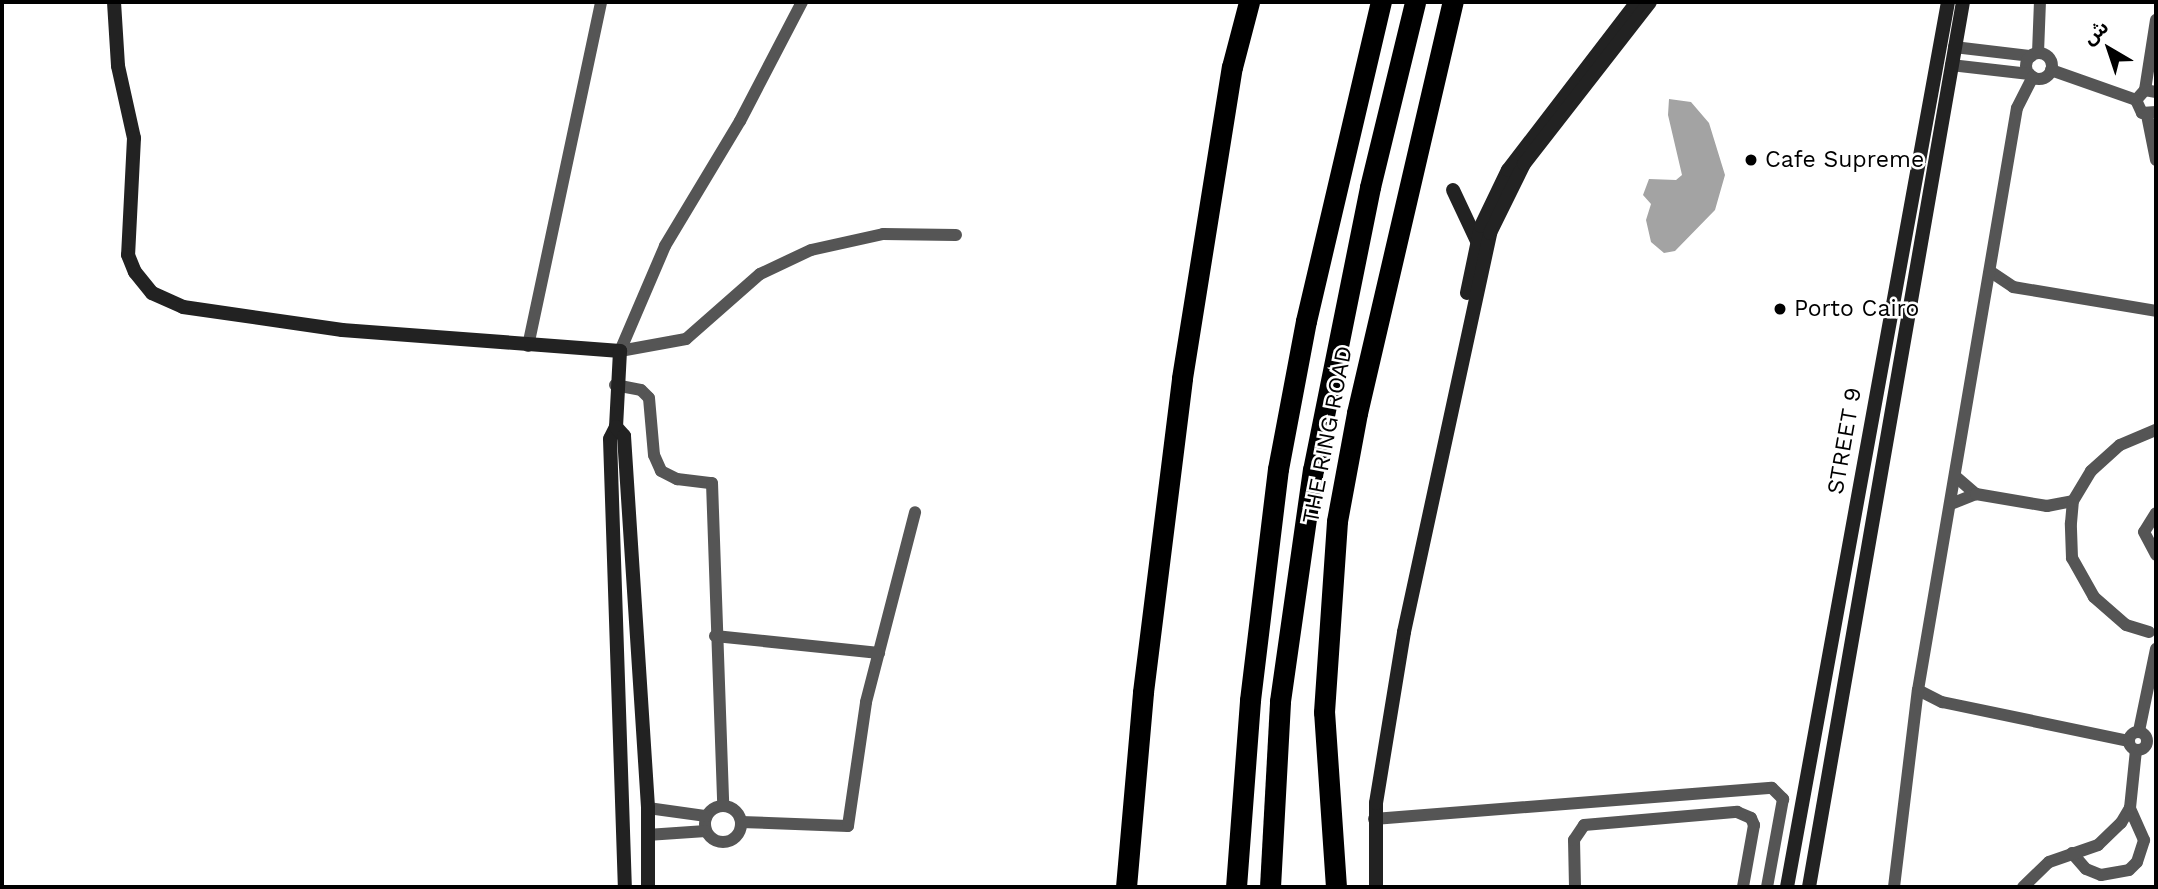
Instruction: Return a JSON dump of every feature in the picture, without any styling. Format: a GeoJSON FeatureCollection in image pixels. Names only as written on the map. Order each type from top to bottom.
{"type":"FeatureCollection","features":[{"type":"Feature","properties":{"kind":"highway"},"geometry":{"type":"LineString","coordinates":[[1126,887],[1164,509],[1232,67],[1249,2]]}},
{"type":"Feature","properties":{"kind":"highway","name":"THE RING ROAD"},"geometry":{"type":"LineString","coordinates":[[1236,887],[1250,700],[1278,469],[1306,321],[1381,2]]}},
{"type":"Feature","properties":{"kind":"highway","name":"THE RING ROAD"},"geometry":{"type":"LineString","coordinates":[[1270,887],[1280,701],[1313,470],[1367,200],[1415,2]]}},
{"type":"Feature","properties":{"kind":"highway","name":"THE RING ROAD"},"geometry":{"type":"LineString","coordinates":[[1336,885],[1324,712],[1337,520],[1378,319],[1453,2]]}},
{"type":"Feature","properties":{"kind":"street"},"geometry":{"type":"LineString","coordinates":[[114,2],[118,66],[134,138],[128,254],[139,280],[152,293],[172,304],[208,312],[342,330],[620,351],[686,339],[760,274],[811,250],[883,234],[956,235]]}},
{"type":"Feature","properties":{"kind":"street"},"geometry":{"type":"LineString","coordinates":[[528,346],[601,2]]}},
{"type":"Feature","properties":{"kind":"street"},"geometry":{"type":"LineString","coordinates":[[625,887],[611,439],[616,427],[615,385],[620,351],[665,246],[740,121],[802,2]]}},
{"type":"Feature","properties":{"kind":"street"},"geometry":{"type":"LineString","coordinates":[[1465,336],[1463,313],[1477,241],[1493,198],[1516,157],[1637,2]]}},
{"type":"Feature","properties":{"kind":"street"},"geometry":{"type":"LineString","coordinates":[[1376,887],[1374,819],[1404,632],[1465,336],[1490,233],[1512,184],[1650,2]]}},
{"type":"Feature","properties":{"kind":"street","name":"STREET 9"},"geometry":{"type":"LineString","coordinates":[[1787,887],[1903,235],[1948,2]]}},
{"type":"Feature","properties":{"kind":"street","name":"STREET 9"},"geometry":{"type":"LineString","coordinates":[[1809,887],[1963,2]]}},
{"type":"Feature","properties":{"kind":"street"},"geometry":{"type":"LineString","coordinates":[[1894,887],[1918,690],[1987,297],[2017,108],[2031,76],[2040,2]]}},
{"type":"Feature","properties":{"kind":"street"},"geometry":{"type":"LineString","coordinates":[[2156,20],[2146,94],[2138,110],[2151,114],[2156,160]]}},
{"type":"Feature","properties":{"kind":"street"},"geometry":{"type":"LineString","coordinates":[[1954,47],[2047,56],[2051,70]]}},
{"type":"Feature","properties":{"kind":"street"},"geometry":{"type":"LineString","coordinates":[[1951,65],[2044,78],[2051,70]]}},
{"type":"Feature","properties":{"kind":"street"},"geometry":{"type":"LineString","coordinates":[[2051,70],[2146,94]]}},
{"type":"Feature","properties":{"kind":"street"},"geometry":{"type":"LineString","coordinates":[[1453,190],[1477,241]]}},
{"type":"Feature","properties":{"kind":"street"},"geometry":{"type":"LineString","coordinates":[[1903,235],[1920,238]]}},
{"type":"Feature","properties":{"kind":"street"},"geometry":{"type":"LineString","coordinates":[[1991,272],[2013,287],[2156,311]]}},
{"type":"Feature","properties":{"kind":"street"},"geometry":{"type":"LineString","coordinates":[[1987,297],[2013,287]]}},
{"type":"Feature","properties":{"kind":"street"},"geometry":{"type":"LineString","coordinates":[[615,385],[641,390],[649,398],[654,455],[661,471],[677,479],[712,483],[715,636],[723,806]]}},
{"type":"Feature","properties":{"kind":"street"},"geometry":{"type":"LineString","coordinates":[[616,427],[624,436],[648,808],[648,887]]}},
{"type":"Feature","properties":{"kind":"street"},"geometry":{"type":"LineString","coordinates":[[2154,631],[2126,625],[2094,597],[2072,558],[2071,523],[2073,502],[2104,456],[2139,435],[2156,430]]}},
{"type":"Feature","properties":{"kind":"street"},"geometry":{"type":"LineString","coordinates":[[1955,476],[1976,494],[2047,506],[2073,502]]}},
{"type":"Feature","properties":{"kind":"street"},"geometry":{"type":"LineString","coordinates":[[1951,504],[1976,494]]}},
{"type":"Feature","properties":{"kind":"street"},"geometry":{"type":"LineString","coordinates":[[1858,499],[1877,504]]}},
{"type":"Feature","properties":{"kind":"street"},"geometry":{"type":"LineString","coordinates":[[2047,506],[2071,523]]}},
{"type":"Feature","properties":{"kind":"street"},"geometry":{"type":"LineString","coordinates":[[741,822],[848,826],[863,719],[915,512]]}},
{"type":"Feature","properties":{"kind":"street"},"geometry":{"type":"LineString","coordinates":[[2156,513],[2144,532],[2156,555]]}},
{"type":"Feature","properties":{"kind":"street"},"geometry":{"type":"LineString","coordinates":[[715,636],[879,653]]}},
{"type":"Feature","properties":{"kind":"street"},"geometry":{"type":"LineString","coordinates":[[1918,690],[1942,702],[2145,747],[2156,649]]}},
{"type":"Feature","properties":{"kind":"street"},"geometry":{"type":"LineString","coordinates":[[1915,709],[1942,702]]}},
{"type":"Feature","properties":{"kind":"street"},"geometry":{"type":"LineString","coordinates":[[2072,853],[2086,869],[2101,876],[2129,870],[2137,862],[2144,840],[2130,808],[2132,745]]}},
{"type":"Feature","properties":{"kind":"street"},"geometry":{"type":"LineString","coordinates":[[1806,782],[1825,785]]}},
{"type":"Feature","properties":{"kind":"street"},"geometry":{"type":"LineString","coordinates":[[1374,819],[1772,788],[1783,799],[1767,887]]}},
{"type":"Feature","properties":{"kind":"street"},"geometry":{"type":"LineString","coordinates":[[648,808],[706,816],[723,806],[733,808],[741,822],[737,835],[725,842],[715,841],[706,831],[706,816]]}},
{"type":"Feature","properties":{"kind":"street"},"geometry":{"type":"LineString","coordinates":[[2023,887],[2049,862],[2110,835],[2130,808]]}},
{"type":"Feature","properties":{"kind":"street"},"geometry":{"type":"LineString","coordinates":[[1576,887],[1574,840],[1584,825],[1737,812],[1751,818],[1754,825],[1743,887]]}},
{"type":"Feature","properties":{"kind":"street"},"geometry":{"type":"LineString","coordinates":[[647,835],[706,831]]}},
{"type":"Feature","properties":{"kind":"shaded area"},"geometry":{"type":"Polygon","coordinates":[[[1669,99],[1691,102],[1709,123],[1725,175],[1715,210],[1675,251],[1664,253],[1651,242],[1646,220],[1651,204],[1643,195],[1649,179],[1676,180],[1682,175],[1668,115],[1669,99]]]}},
{"type":"Feature","properties":{"kind":"place","name":"Cafe Supreme"},"geometry":{"type":"Point","coordinates":[1751,160]}},
{"type":"Feature","properties":{"kind":"place","name":"Porto Cairo"},"geometry":{"type":"Point","coordinates":[1780,309]}}]}
